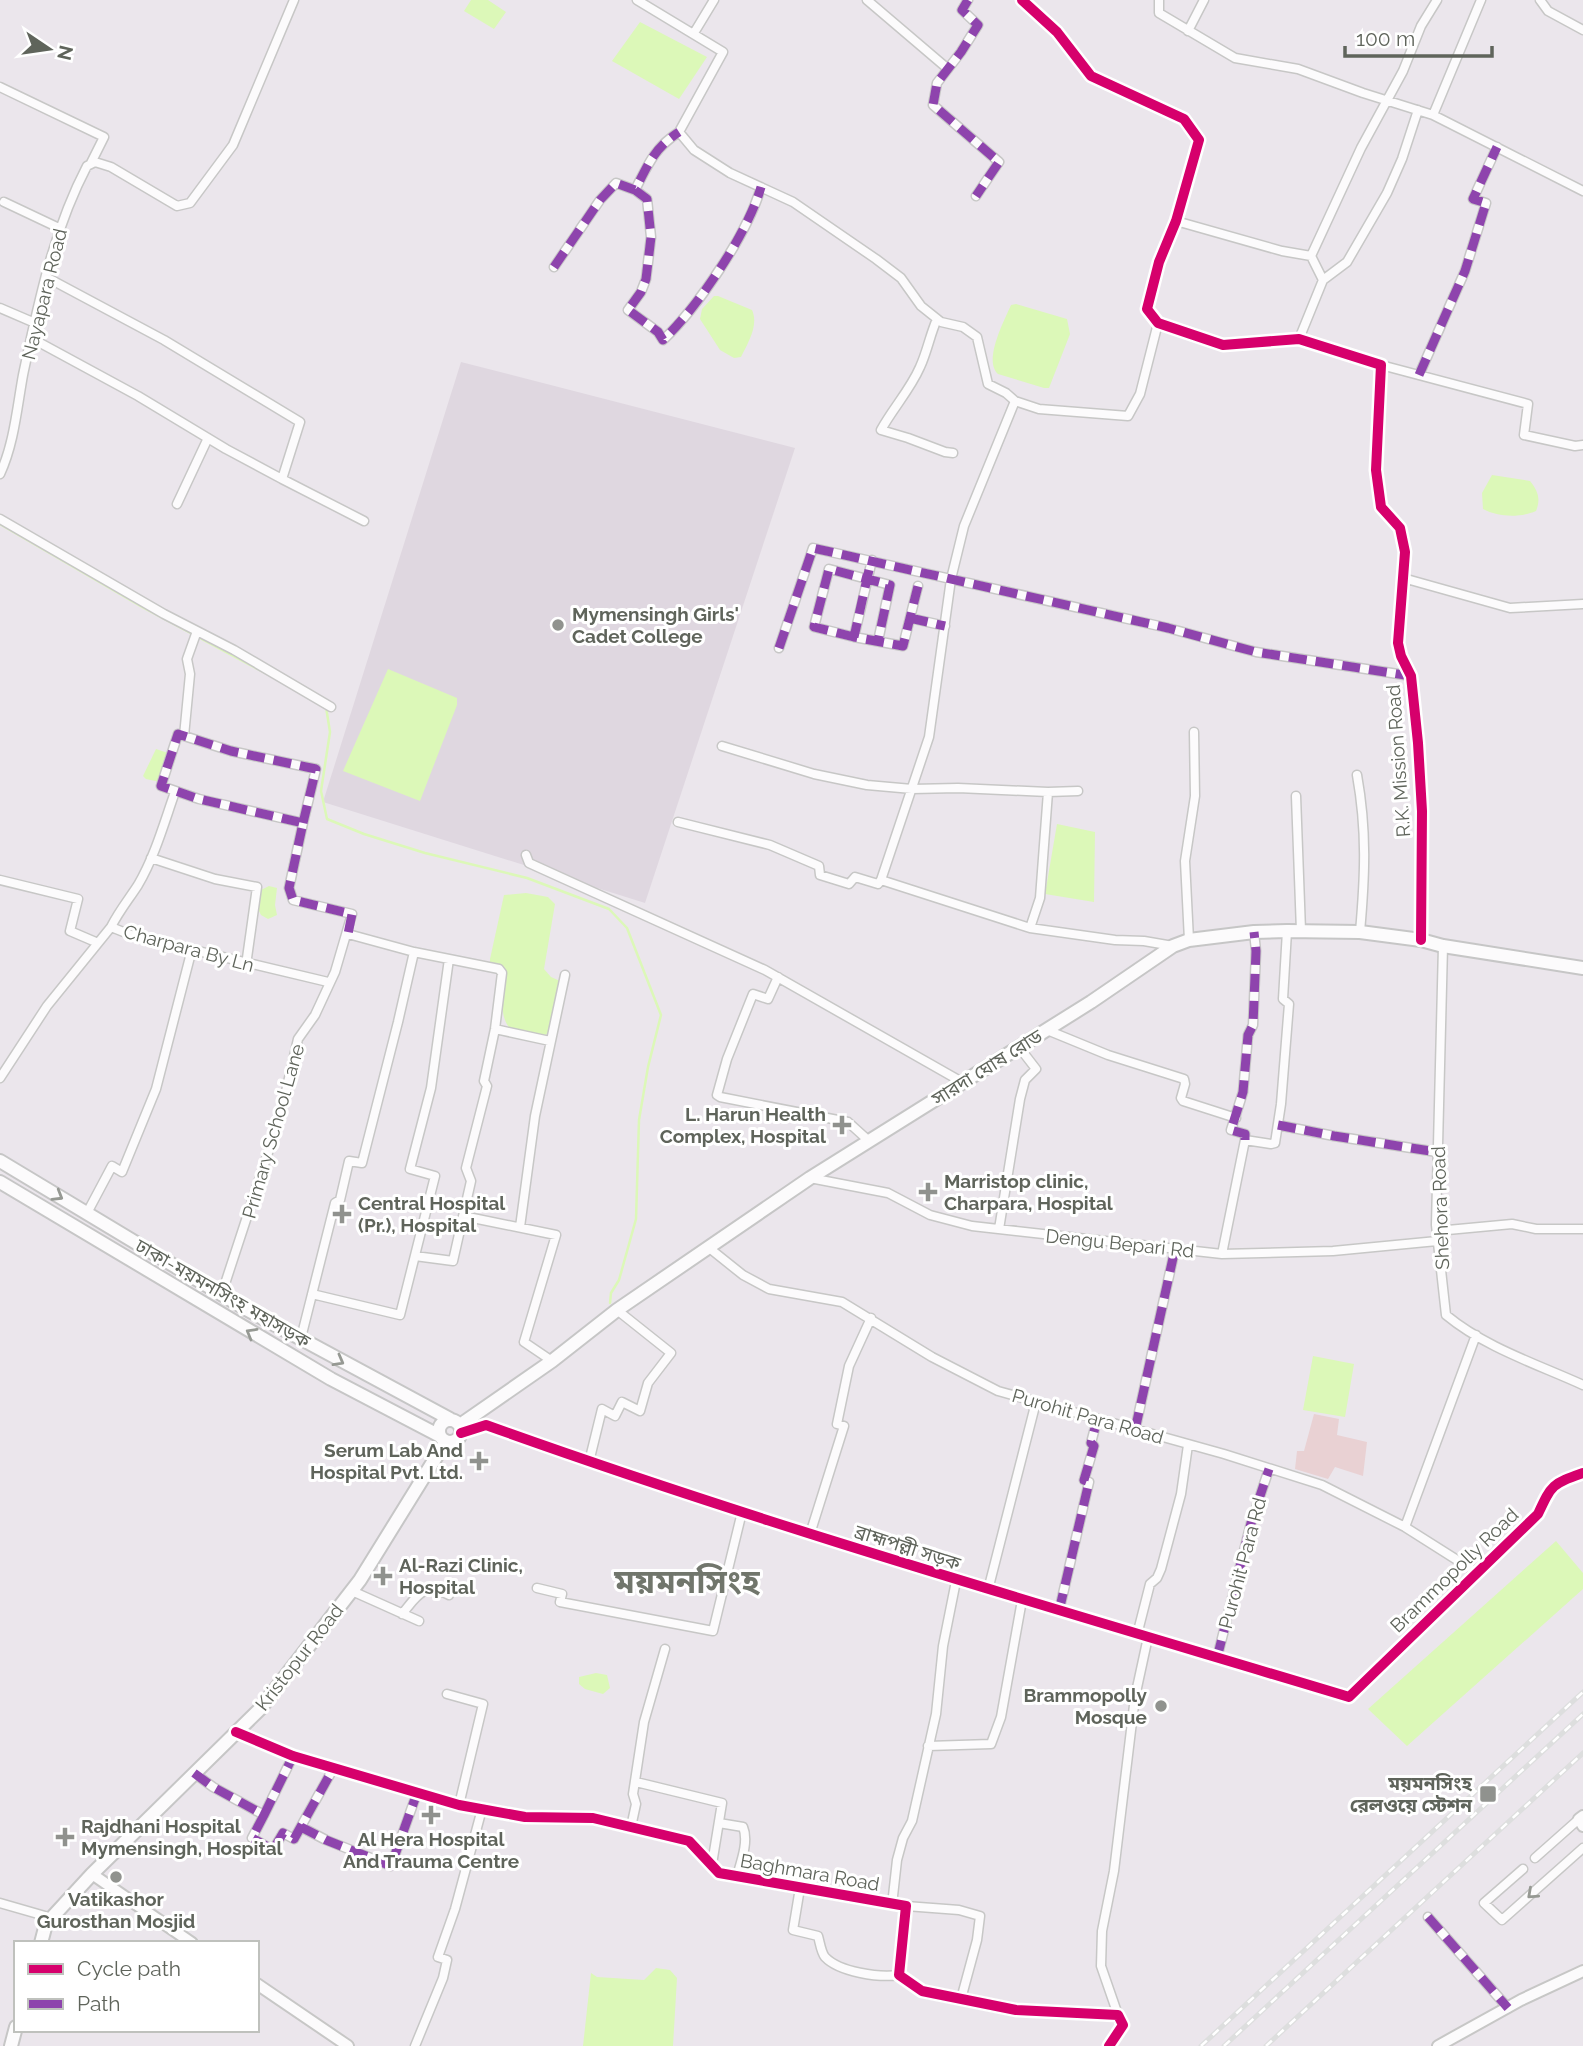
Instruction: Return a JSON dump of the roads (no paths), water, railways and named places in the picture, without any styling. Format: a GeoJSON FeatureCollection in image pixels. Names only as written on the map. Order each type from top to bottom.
{"type":"FeatureCollection","features":[{"type":"Feature","properties":{"kind":"main road","name":"সারদা ঘোষ রোড"},"geometry":{"type":"LineString","coordinates":[[443,1438],[455,1441],[457,1426],[552,1361],[617,1310],[810,1178],[1047,1030],[1173,946],[1189,940],[1254,932],[1360,932],[1583,968]]}},
{"type":"Feature","properties":{"kind":"main road","name":"ঢাকা-ময়মনসিংহ মহাসড়ক"},"geometry":{"type":"LineString","coordinates":[[0,1161],[222,1293],[457,1426]]}},
{"type":"Feature","properties":{"kind":"main road","name":"ঢাকা-ময়মনসিংহ মহাসড়ক"},"geometry":{"type":"LineString","coordinates":[[0,1182],[309,1366],[443,1438]]}},
{"type":"Feature","properties":{"kind":"main road","name":"Kristopur Road"},"geometry":{"type":"LineString","coordinates":[[42,1941],[46,1924],[92,1874],[260,1709],[352,1591],[443,1438],[441,1425],[457,1426]]}},
{"type":"Feature","properties":{"kind":"street"},"geometry":{"type":"LineString","coordinates":[[91,163],[111,167],[177,206],[190,203],[233,145],[294,0]]}},
{"type":"Feature","properties":{"kind":"street"},"geometry":{"type":"LineString","coordinates":[[635,190],[655,151],[664,141],[679,132],[723,52],[637,0]]}},
{"type":"Feature","properties":{"kind":"street"},"geometry":{"type":"LineString","coordinates":[[694,33],[713,0]]}},
{"type":"Feature","properties":{"kind":"street"},"geometry":{"type":"LineString","coordinates":[[867,0],[948,69]]}},
{"type":"Feature","properties":{"kind":"street"},"geometry":{"type":"LineString","coordinates":[[968,0],[962,10],[978,24],[937,82],[933,105],[999,162],[976,196]]}},
{"type":"Feature","properties":{"kind":"street"},"geometry":{"type":"LineString","coordinates":[[1022,0],[1057,32],[1091,76],[1184,119],[1199,140],[1176,221],[1159,262],[1147,309],[1158,323],[1223,345],[1299,339],[1381,365],[1528,404],[1524,435],[1575,446],[1583,445]]}},
{"type":"Feature","properties":{"kind":"street"},"geometry":{"type":"LineString","coordinates":[[1159,0],[1159,13],[1235,58],[1298,69],[1433,115],[1583,191]]}},
{"type":"Feature","properties":{"kind":"street"},"geometry":{"type":"LineString","coordinates":[[1188,31],[1204,0]]}},
{"type":"Feature","properties":{"kind":"street"},"geometry":{"type":"LineString","coordinates":[[1311,256],[1361,148],[1403,71],[1421,26],[1437,0]]}},
{"type":"Feature","properties":{"kind":"street"},"geometry":{"type":"LineString","coordinates":[[1433,115],[1481,0]]}},
{"type":"Feature","properties":{"kind":"street"},"geometry":{"type":"LineString","coordinates":[[1540,0],[1548,11],[1583,30]]}},
{"type":"Feature","properties":{"kind":"street","name":"Nayapara Road"},"geometry":{"type":"LineString","coordinates":[[0,87],[103,136],[91,163],[82,175],[60,228],[34,323],[9,455],[0,474]]}},
{"type":"Feature","properties":{"kind":"street"},"geometry":{"type":"LineString","coordinates":[[1299,339],[1323,280],[1347,262],[1387,193],[1418,110]]}},
{"type":"Feature","properties":{"kind":"street"},"geometry":{"type":"LineString","coordinates":[[679,132],[694,150],[730,173],[793,202],[893,272],[901,278],[921,306],[937,319],[963,327],[977,337],[988,384],[1015,401],[1039,409],[1128,416],[1140,394],[1158,323]]}},
{"type":"Feature","properties":{"kind":"street"},"geometry":{"type":"LineString","coordinates":[[1419,375],[1475,243],[1486,203],[1473,199],[1497,147]]}},
{"type":"Feature","properties":{"kind":"street"},"geometry":{"type":"LineString","coordinates":[[554,267],[600,201],[616,183],[635,190],[647,199],[651,237],[645,283],[628,310],[658,332],[663,340],[679,325],[732,250],[756,206],[761,187]]}},
{"type":"Feature","properties":{"kind":"street"},"geometry":{"type":"LineString","coordinates":[[4,202],[60,228]]}},
{"type":"Feature","properties":{"kind":"street"},"geometry":{"type":"LineString","coordinates":[[1176,221],[1282,251],[1311,256]]}},
{"type":"Feature","properties":{"kind":"street"},"geometry":{"type":"LineString","coordinates":[[1311,256],[1323,280]]}},
{"type":"Feature","properties":{"kind":"street"},"geometry":{"type":"LineString","coordinates":[[46,277],[145,330],[300,422],[282,479]]}},
{"type":"Feature","properties":{"kind":"street"},"geometry":{"type":"LineString","coordinates":[[0,308],[34,323]]}},
{"type":"Feature","properties":{"kind":"street"},"geometry":{"type":"LineString","coordinates":[[937,319],[920,367],[881,430],[945,453],[953,453]]}},
{"type":"Feature","properties":{"kind":"street"},"geometry":{"type":"LineString","coordinates":[[31,338],[282,479],[364,521]]}},
{"type":"Feature","properties":{"kind":"street","name":"R.K. Mission Road"},"geometry":{"type":"LineString","coordinates":[[1381,365],[1376,470],[1381,507],[1400,528],[1404,540],[1398,643],[1411,676],[1422,811],[1421,940]]}},
{"type":"Feature","properties":{"kind":"street"},"geometry":{"type":"LineString","coordinates":[[678,822],[770,845],[819,866],[820,874],[849,884],[855,877],[878,884],[929,737],[951,579],[964,526],[1015,401]]}},
{"type":"Feature","properties":{"kind":"street"},"geometry":{"type":"LineString","coordinates":[[177,504],[208,438]]}},
{"type":"Feature","properties":{"kind":"street"},"geometry":{"type":"LineString","coordinates":[[0,519],[331,707]]}},
{"type":"Feature","properties":{"kind":"street"},"geometry":{"type":"LineString","coordinates":[[779,649],[813,548],[1168,628],[1256,652],[1411,676]]}},
{"type":"Feature","properties":{"kind":"street"},"geometry":{"type":"LineString","coordinates":[[854,637],[872,560]]}},
{"type":"Feature","properties":{"kind":"street"},"geometry":{"type":"LineString","coordinates":[[877,641],[890,585],[829,569],[814,627],[854,637],[903,646],[918,586]]}},
{"type":"Feature","properties":{"kind":"street"},"geometry":{"type":"LineString","coordinates":[[1403,578],[1510,608],[1583,604]]}},
{"type":"Feature","properties":{"kind":"street"},"geometry":{"type":"LineString","coordinates":[[910,618],[945,626]]}},
{"type":"Feature","properties":{"kind":"street"},"geometry":{"type":"LineString","coordinates":[[184,736],[190,674],[187,659],[197,631]]}},
{"type":"Feature","properties":{"kind":"street"},"geometry":{"type":"LineString","coordinates":[[1189,940],[1185,861],[1195,796],[1194,733]]}},
{"type":"Feature","properties":{"kind":"street"},"geometry":{"type":"LineString","coordinates":[[303,823],[175,792],[161,786],[178,734],[231,751],[316,769],[289,887],[293,900],[352,914],[348,934],[414,952],[499,969],[502,973],[495,1029],[484,1081],[487,1086],[467,1168],[471,1181],[453,1262],[415,1256]]}},
{"type":"Feature","properties":{"kind":"street"},"geometry":{"type":"LineString","coordinates":[[722,746],[814,774],[866,785],[912,789],[1078,791]]}},
{"type":"Feature","properties":{"kind":"street"},"geometry":{"type":"LineString","coordinates":[[1357,775],[1364,815],[1365,873],[1360,932]]}},
{"type":"Feature","properties":{"kind":"street"},"geometry":{"type":"LineString","coordinates":[[111,927],[120,909],[138,885],[151,858],[175,792]]}},
{"type":"Feature","properties":{"kind":"street"},"geometry":{"type":"LineString","coordinates":[[1030,928],[1040,898],[1048,792]]}},
{"type":"Feature","properties":{"kind":"street"},"geometry":{"type":"LineString","coordinates":[[1296,796],[1301,931]]}},
{"type":"Feature","properties":{"kind":"street"},"geometry":{"type":"LineString","coordinates":[[526,855],[529,863],[778,977],[962,1082]]}},
{"type":"Feature","properties":{"kind":"street"},"geometry":{"type":"LineString","coordinates":[[151,858],[215,880],[257,887],[247,958]]}},
{"type":"Feature","properties":{"kind":"street"},"geometry":{"type":"LineString","coordinates":[[0,880],[78,899],[70,930],[98,943]]}},
{"type":"Feature","properties":{"kind":"street"},"geometry":{"type":"LineString","coordinates":[[881,880],[1030,928],[1173,946]]}},
{"type":"Feature","properties":{"kind":"street","name":"Charpara By Ln"},"geometry":{"type":"LineString","coordinates":[[0,1078],[47,1006],[111,927],[131,935],[328,982]]}},
{"type":"Feature","properties":{"kind":"street"},"geometry":{"type":"LineString","coordinates":[[1245,1140],[1275,1143],[1289,1004],[1283,999],[1287,931]]}},
{"type":"Feature","properties":{"kind":"street"},"geometry":{"type":"LineString","coordinates":[[1222,1254],[1245,1140],[1245,1134],[1232,1132],[1243,1092],[1248,1035],[1253,1025],[1256,951],[1254,932]]}},
{"type":"Feature","properties":{"kind":"street","name":"Primary School Lane"},"geometry":{"type":"LineString","coordinates":[[222,1293],[281,1112],[298,1039],[315,1015],[328,982],[335,972],[348,934]]}},
{"type":"Feature","properties":{"kind":"street","name":"Shehora Road"},"geometry":{"type":"LineString","coordinates":[[1443,946],[1437,1241],[1447,1315],[1463,1329],[1583,1385]]}},
{"type":"Feature","properties":{"kind":"street"},"geometry":{"type":"LineString","coordinates":[[87,1213],[112,1166],[122,1172],[156,1089],[192,949]]}},
{"type":"Feature","properties":{"kind":"street"},"geometry":{"type":"LineString","coordinates":[[301,1338],[335,1203],[340,1200],[349,1161],[362,1164],[414,952]]}},
{"type":"Feature","properties":{"kind":"street"},"geometry":{"type":"LineString","coordinates":[[312,1294],[400,1315],[435,1176],[410,1169],[431,1088],[449,959]]}},
{"type":"Feature","properties":{"kind":"street"},"geometry":{"type":"LineString","coordinates":[[520,1227],[535,1116],[565,975]]}},
{"type":"Feature","properties":{"kind":"street"},"geometry":{"type":"LineString","coordinates":[[778,977],[768,999],[753,994],[727,1059],[717,1095],[848,1122],[869,1141]]}},
{"type":"Feature","properties":{"kind":"street"},"geometry":{"type":"LineString","coordinates":[[495,1029],[550,1041]]}},
{"type":"Feature","properties":{"kind":"street"},"geometry":{"type":"LineString","coordinates":[[1047,1030],[1108,1055],[1184,1079],[1181,1098],[1183,1101],[1236,1118]]}},
{"type":"Feature","properties":{"kind":"street"},"geometry":{"type":"LineString","coordinates":[[999,1229],[1020,1099],[1025,1080],[1036,1069],[1019,1047]]}},
{"type":"Feature","properties":{"kind":"street"},"geometry":{"type":"LineString","coordinates":[[1278,1125],[1347,1139],[1437,1152]]}},
{"type":"Feature","properties":{"kind":"street","name":"Dengu Bepari Rd"},"geometry":{"type":"LineString","coordinates":[[810,1178],[888,1193],[930,1215],[972,1226],[1222,1254],[1333,1251],[1437,1241]]}},
{"type":"Feature","properties":{"kind":"street"},"geometry":{"type":"LineString","coordinates":[[463,1216],[556,1235],[524,1342],[552,1361]]}},
{"type":"Feature","properties":{"kind":"street"},"geometry":{"type":"LineString","coordinates":[[1437,1231],[1512,1224],[1536,1229],[1583,1229]]}},
{"type":"Feature","properties":{"kind":"street","name":"Purohit Para Road"},"geometry":{"type":"LineString","coordinates":[[709,1247],[743,1275],[769,1289],[842,1302],[932,1357],[998,1391],[1322,1485],[1405,1527],[1476,1572]]}},
{"type":"Feature","properties":{"kind":"street"},"geometry":{"type":"LineString","coordinates":[[1135,1430],[1175,1249]]}},
{"type":"Feature","properties":{"kind":"street"},"geometry":{"type":"LineString","coordinates":[[589,1462],[602,1409],[615,1416],[622,1402],[640,1411],[648,1383],[671,1353],[617,1310]]}},
{"type":"Feature","properties":{"kind":"street"},"geometry":{"type":"LineString","coordinates":[[810,1534],[844,1426],[837,1424],[849,1366],[871,1318]]}},
{"type":"Feature","properties":{"kind":"street"},"geometry":{"type":"LineString","coordinates":[[1405,1527],[1476,1335]]}},
{"type":"Feature","properties":{"kind":"street"},"geometry":{"type":"LineString","coordinates":[[988,1590],[1036,1402]]}},
{"type":"Feature","properties":{"kind":"street"},"geometry":{"type":"LineString","coordinates":[[1059,1611],[1089,1482],[1084,1480],[1094,1446],[1091,1444],[1097,1419]]}},
{"type":"Feature","properties":{"kind":"street","name":"ব্রাহ্মপল্লী সড়ক"},"geometry":{"type":"LineString","coordinates":[[457,1426],[486,1425],[742,1513],[956,1581],[1349,1697]]}},
{"type":"Feature","properties":{"kind":"street"},"geometry":{"type":"LineString","coordinates":[[1137,1635],[1150,1584],[1161,1569],[1181,1494],[1188,1445]]}},
{"type":"Feature","properties":{"kind":"street","name":"Purohit Para Rd"},"geometry":{"type":"LineString","coordinates":[[1217,1658],[1251,1523],[1269,1469]]}},
{"type":"Feature","properties":{"kind":"street","name":"Brammopolly Road"},"geometry":{"type":"LineString","coordinates":[[1349,1697],[1538,1514],[1550,1489],[1560,1480],[1583,1473]]}},
{"type":"Feature","properties":{"kind":"street"},"geometry":{"type":"LineString","coordinates":[[537,1588],[562,1594],[560,1602],[713,1630],[742,1513]]}},
{"type":"Feature","properties":{"kind":"street"},"geometry":{"type":"LineString","coordinates":[[892,1905],[897,1860],[903,1838],[912,1821],[936,1714],[943,1646],[956,1581]]}},
{"type":"Feature","properties":{"kind":"street"},"geometry":{"type":"LineString","coordinates":[[402,1614],[421,1592],[428,1589],[437,1589],[449,1595]]}},
{"type":"Feature","properties":{"kind":"street"},"geometry":{"type":"LineString","coordinates":[[352,1591],[419,1621]]}},
{"type":"Feature","properties":{"kind":"street"},"geometry":{"type":"LineString","coordinates":[[928,1746],[964,1747],[991,1744],[1001,1717],[1022,1600]]}},
{"type":"Feature","properties":{"kind":"street"},"geometry":{"type":"LineString","coordinates":[[1109,2046],[1123,2025],[1101,1966],[1102,1931],[1114,1871],[1135,1697],[1148,1637]]}},
{"type":"Feature","properties":{"kind":"street"},"geometry":{"type":"LineString","coordinates":[[631,1827],[636,1804],[633,1794],[644,1722],[664,1649]]}},
{"type":"Feature","properties":{"kind":"street"},"geometry":{"type":"LineString","coordinates":[[447,1694],[484,1704],[459,1805]]}},
{"type":"Feature","properties":{"kind":"street","name":"Baghmara Road"},"geometry":{"type":"LineString","coordinates":[[236,1732],[293,1756],[459,1805],[526,1817],[593,1818],[689,1841],[719,1872],[906,1906]]}},
{"type":"Feature","properties":{"kind":"street"},"geometry":{"type":"LineString","coordinates":[[293,1756],[252,1838],[273,1850],[283,1833],[294,1839],[333,1769]]}},
{"type":"Feature","properties":{"kind":"street"},"geometry":{"type":"LineString","coordinates":[[194,1773],[213,1787],[264,1815]]}},
{"type":"Feature","properties":{"kind":"street"},"geometry":{"type":"LineString","coordinates":[[636,1782],[722,1803],[712,1864]]}},
{"type":"Feature","properties":{"kind":"street"},"geometry":{"type":"LineString","coordinates":[[301,1827],[336,1845],[391,1866],[417,1793]]}},
{"type":"Feature","properties":{"kind":"street"},"geometry":{"type":"LineString","coordinates":[[415,2046],[443,1978],[447,1960],[438,1958],[455,1909],[482,1809]]}},
{"type":"Feature","properties":{"kind":"street"},"geometry":{"type":"LineString","coordinates":[[1535,1858],[1582,1820]]}},
{"type":"Feature","properties":{"kind":"street"},"geometry":{"type":"LineString","coordinates":[[719,1824],[743,1827],[745,1830],[746,1837],[737,1877]]}},
{"type":"Feature","properties":{"kind":"street"},"geometry":{"type":"LineString","coordinates":[[1523,1869],[1484,1903],[1502,1920],[1583,1848]]}},
{"type":"Feature","properties":{"kind":"street"},"geometry":{"type":"LineString","coordinates":[[92,1874],[188,1941]]}},
{"type":"Feature","properties":{"kind":"street"},"geometry":{"type":"LineString","coordinates":[[800,1888],[793,1930],[818,1936],[823,1955],[836,1967],[886,1977],[899,1975],[922,1991],[1016,2010],[1118,2015]]}},
{"type":"Feature","properties":{"kind":"street"},"geometry":{"type":"LineString","coordinates":[[0,1903],[52,1918]]}},
{"type":"Feature","properties":{"kind":"street"},"geometry":{"type":"LineString","coordinates":[[899,1975],[906,1906],[959,1910],[980,1916],[978,1940],[961,1999]]}},
{"type":"Feature","properties":{"kind":"street"},"geometry":{"type":"LineString","coordinates":[[1428,1917],[1508,2008]]}},
{"type":"Feature","properties":{"kind":"street"},"geometry":{"type":"LineString","coordinates":[[1438,2046],[1583,1971]]}},
{"type":"Feature","properties":{"kind":"street"},"geometry":{"type":"LineString","coordinates":[[259,1984],[348,2046]]}},
{"type":"Feature","properties":{"kind":"waterway"},"geometry":{"type":"LineString","coordinates":[[0,524],[144,608],[269,675]]}},
{"type":"Feature","properties":{"kind":"waterway"},"geometry":{"type":"LineString","coordinates":[[326,707],[330,732],[321,791],[327,819],[425,853],[527,878],[609,909],[627,928],[661,1015],[639,1120],[636,1219],[610,1303]]}},
{"type":"Feature","properties":{"kind":"railway"},"geometry":{"type":"LineString","coordinates":[[1201,2046],[1583,1692]]}},
{"type":"Feature","properties":{"kind":"railway"},"geometry":{"type":"LineString","coordinates":[[1224,2046],[1583,1714]]}},
{"type":"Feature","properties":{"kind":"railway"},"geometry":{"type":"LineString","coordinates":[[1266,2046],[1583,1753]]}},
{"type":"Feature","properties":{"kind":"place","name":"Mymensingh Girls' Cadet College"},"geometry":{"type":"Point","coordinates":[558,625]}},
{"type":"Feature","properties":{"kind":"place","name":"L. Harun Health Complex, Hospital"},"geometry":{"type":"Point","coordinates":[842,1125]}},
{"type":"Feature","properties":{"kind":"place","name":"Marristop clinic, Charpara, Hospital"},"geometry":{"type":"Point","coordinates":[928,1192]}},
{"type":"Feature","properties":{"kind":"place","name":"Central Hospital (Pr.), Hospital"},"geometry":{"type":"Point","coordinates":[342,1214]}},
{"type":"Feature","properties":{"kind":"place","name":"Serum Lab And Hospital Pvt. Ltd."},"geometry":{"type":"Point","coordinates":[479,1461]}},
{"type":"Feature","properties":{"kind":"place","name":"Al-Razi Clinic, Hospital"},"geometry":{"type":"Point","coordinates":[383,1576]}},
{"type":"Feature","properties":{"kind":"place","name":"Brammopolly Mosque"},"geometry":{"type":"Point","coordinates":[1161,1706]}},
{"type":"Feature","properties":{"kind":"place","name":"ময়মনসিংহ রেলওয়ে স্টেশন"},"geometry":{"type":"Point","coordinates":[1488,1794]}},
{"type":"Feature","properties":{"kind":"place","name":"Al Hera Hospital And Trauma Centre"},"geometry":{"type":"Point","coordinates":[431,1815]}},
{"type":"Feature","properties":{"kind":"place","name":"Rajdhani Hospital Mymensingh, Hospital"},"geometry":{"type":"Point","coordinates":[65,1837]}},
{"type":"Feature","properties":{"kind":"place","name":"Vatikashor Gurosthan Mosjid"},"geometry":{"type":"Point","coordinates":[116,1877]}},
{"type":"Feature","properties":{"kind":"district","name":"ময়মনসিংহ"},"geometry":{"type":"Point","coordinates":[687,1581]}}]}
